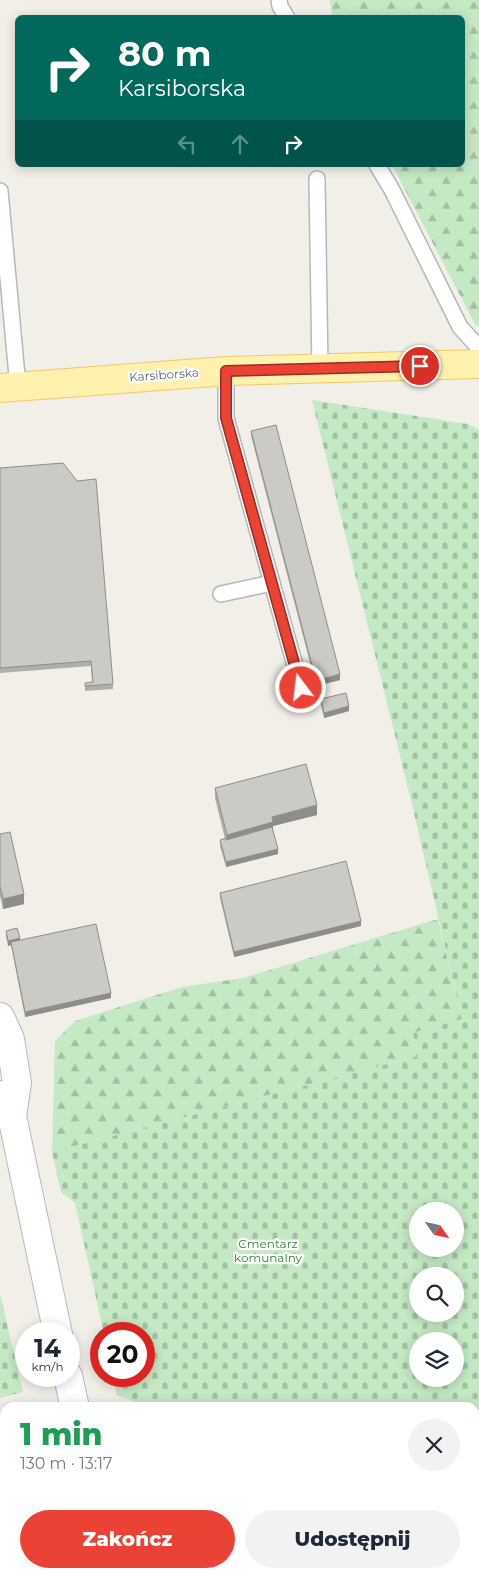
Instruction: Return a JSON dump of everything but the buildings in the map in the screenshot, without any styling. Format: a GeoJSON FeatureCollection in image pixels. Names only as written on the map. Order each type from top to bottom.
{"type":"FeatureCollection","features":[{"type":"Feature","properties":{"kind":"main road","name":"Karsiborska"},"geometry":{"type":"LineString","coordinates":[[9,387],[226,371],[479,364]]}},
{"type":"Feature","properties":{"kind":"street"},"geometry":{"type":"LineString","coordinates":[[0,1017],[10,1039],[17,1083],[6,1106],[55,1322]]}},
{"type":"Feature","properties":{"kind":"street"},"geometry":{"type":"LineString","coordinates":[[70,1387],[74,1402]]}},
{"type":"Feature","properties":{"kind":"lane"},"geometry":{"type":"LineString","coordinates":[[279,0],[285,15]]}},
{"type":"Feature","properties":{"kind":"lane"},"geometry":{"type":"LineString","coordinates":[[378,167],[392,190],[460,327],[479,348]]}},
{"type":"Feature","properties":{"kind":"lane"},"geometry":{"type":"LineString","coordinates":[[318,179],[320,369]]}},
{"type":"Feature","properties":{"kind":"lane"},"geometry":{"type":"LineString","coordinates":[[0,191],[9,387]]}},
{"type":"Feature","properties":{"kind":"lane"},"geometry":{"type":"LineString","coordinates":[[226,371],[226,418],[301,688]]}},
{"type":"Feature","properties":{"kind":"lane"},"geometry":{"type":"LineString","coordinates":[[221,594],[272,583]]}},
{"type":"Feature","properties":{"kind":"green space"},"geometry":{"type":"Polygon","coordinates":[[[330,0],[479,0],[479,326],[476,326],[393,167],[465,167],[465,15],[332,15],[330,0]]]}},
{"type":"Feature","properties":{"kind":"green space","name":"Cmentarz komunalny"},"geometry":{"type":"Polygon","coordinates":[[[312,400],[468,424],[479,430],[479,1402],[135,1402],[117,1395],[115,1387],[155,1387],[155,1322],[101,1322],[75,1203],[61,1192],[52,1152],[418,1056],[413,1033],[462,1019],[411,800],[312,400]]]}},
{"type":"Feature","properties":{"kind":"green space"},"geometry":{"type":"Polygon","coordinates":[[[438,919],[462,1019],[413,1033],[418,1056],[52,1152],[55,1041],[75,1021],[182,987],[243,978],[438,919]]]}},
{"type":"Feature","properties":{"kind":"green space"},"geometry":{"type":"Polygon","coordinates":[[[0,1294],[15,1358],[15,1387],[22,1387],[23,1392],[0,1398],[0,1294]]]}},
{"type":"Feature","properties":{"kind":"route"},"geometry":{"type":"LineString","coordinates":[[301,688],[226,418],[226,371],[420,366]]}}]}
